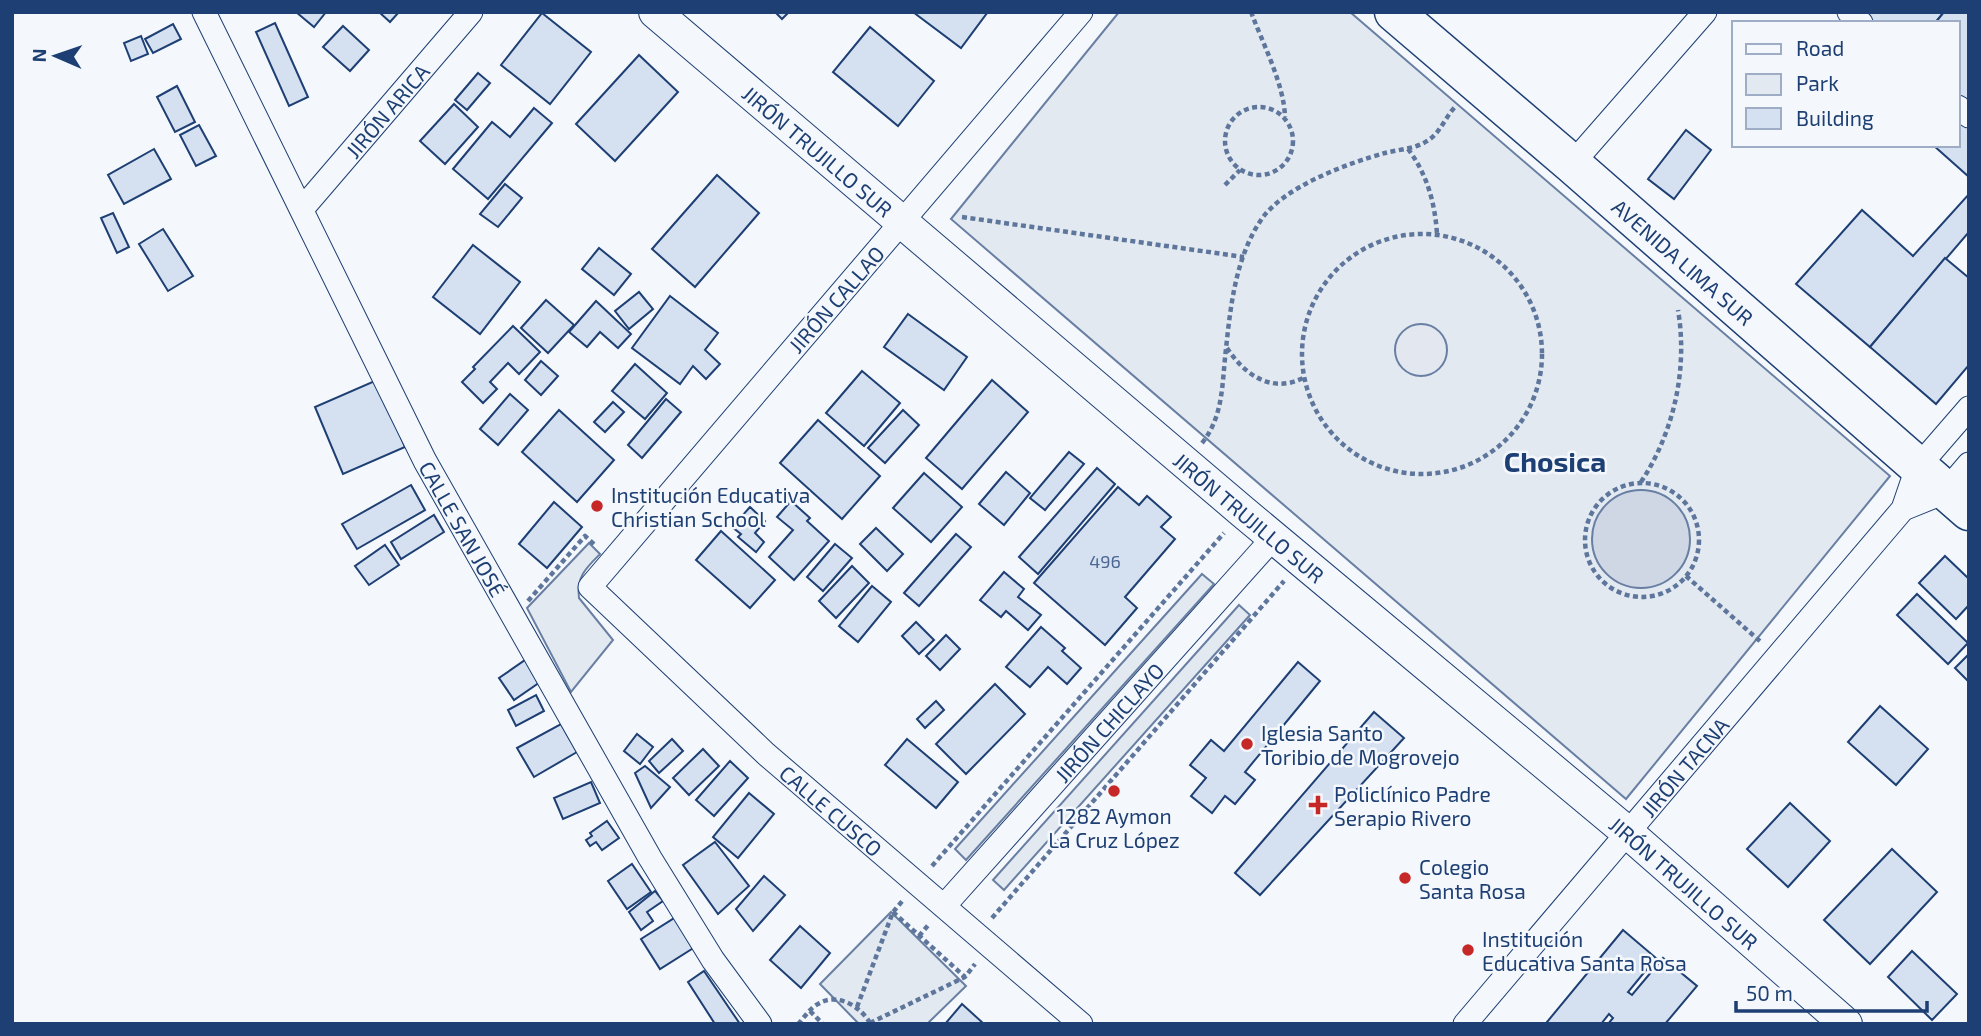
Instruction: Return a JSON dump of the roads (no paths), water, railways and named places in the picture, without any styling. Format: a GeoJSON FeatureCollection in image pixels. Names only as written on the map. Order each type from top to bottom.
{"type":"FeatureCollection","features":[{"type":"Feature","properties":{"kind":"highway","name":"AVENIDA LIMA SUR"},"geometry":{"type":"LineString","coordinates":[[1394,12],[1950,484]]}},
{"type":"Feature","properties":{"kind":"street","name":"CALLE SAN JOSÉ"},"geometry":{"type":"LineString","coordinates":[[204,12],[425,461],[650,858],[713,960],[760,1024]]}},
{"type":"Feature","properties":{"kind":"street","name":"JIRÓN ARICA"},"geometry":{"type":"LineString","coordinates":[[302,209],[471,12]]}},
{"type":"Feature","properties":{"kind":"street","name":"JIRÓN TRUJILLO SUR"},"geometry":{"type":"LineString","coordinates":[[654,12],[1301,561],[1627,832],[1846,1024]]}},
{"type":"Feature","properties":{"kind":"street","name":"JIRÓN CALLAO"},"geometry":{"type":"LineString","coordinates":[[590,587],[1081,12]]}},
{"type":"Feature","properties":{"kind":"street"},"geometry":{"type":"LineString","coordinates":[[1573,164],[1705,12]]}},
{"type":"Feature","properties":{"kind":"street","name":"JIRÓN TACNA"},"geometry":{"type":"LineString","coordinates":[[1465,1024],[1903,509],[1950,484],[1969,408]]}},
{"type":"Feature","properties":{"kind":"street","name":"JIRÓN TACNA"},"geometry":{"type":"LineString","coordinates":[[1903,509],[1950,484]]}},
{"type":"Feature","properties":{"kind":"street","name":"JIRÓN CHICLAYO"},"geometry":{"type":"LineString","coordinates":[[944,906],[1274,537]]}},
{"type":"Feature","properties":{"kind":"street","name":"CALLE CUSCO"},"geometry":{"type":"LineString","coordinates":[[590,587],[766,754],[1081,1024]]}},
{"type":"Feature","properties":{"kind":"place","name":"Institución Educativa Christian School"},"geometry":{"type":"Point","coordinates":[597,506]}},
{"type":"Feature","properties":{"kind":"place","name":"Iglesia Santo Toribio de Mogrovejo"},"geometry":{"type":"Point","coordinates":[1247,744]}},
{"type":"Feature","properties":{"kind":"place","name":"1282 Aymon La Cruz López"},"geometry":{"type":"Point","coordinates":[1114,791]}},
{"type":"Feature","properties":{"kind":"place","name":"Policlínico Padre Serapio Rivero"},"geometry":{"type":"Point","coordinates":[1318,805]}},
{"type":"Feature","properties":{"kind":"place","name":"Colegio Santa Rosa"},"geometry":{"type":"Point","coordinates":[1405,878]}},
{"type":"Feature","properties":{"kind":"place","name":"Institución Educativa Santa Rosa"},"geometry":{"type":"Point","coordinates":[1468,950]}},
{"type":"Feature","properties":{"kind":"district","name":"Chosica"},"geometry":{"type":"Point","coordinates":[1555,461]}}]}
